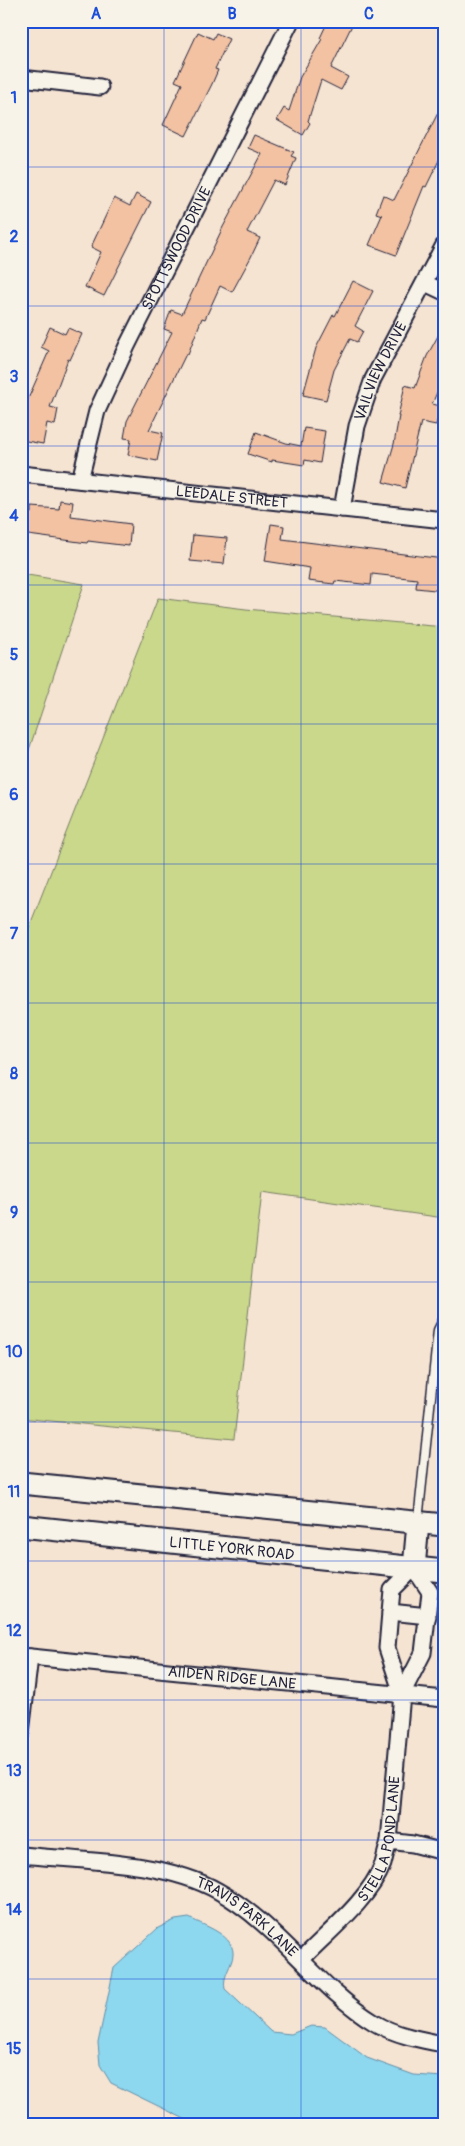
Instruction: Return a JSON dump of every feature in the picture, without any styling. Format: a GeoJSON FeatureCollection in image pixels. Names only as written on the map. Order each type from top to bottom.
{"type":"FeatureCollection","features":[{"type":"Feature","properties":{"kind":"main road"},"geometry":{"type":"LineString","coordinates":[[21,1483],[444,1525]]}},
{"type":"Feature","properties":{"kind":"main road"},"geometry":{"type":"LineString","coordinates":[[414,1568],[418,1523]]}},
{"type":"Feature","properties":{"kind":"main road","name":"LITTLE YORK ROAD"},"geometry":{"type":"LineString","coordinates":[[21,1526],[444,1571]]}},
{"type":"Feature","properties":{"kind":"street","name":"SPOTTSWOOD DRIVE"},"geometry":{"type":"LineString","coordinates":[[80,480],[97,411],[127,346],[290,21]]}},
{"type":"Feature","properties":{"kind":"street"},"geometry":{"type":"LineString","coordinates":[[21,78],[100,87]]}},
{"type":"Feature","properties":{"kind":"street","name":"VAILVIEW DRIVE"},"geometry":{"type":"LineString","coordinates":[[342,508],[357,426],[373,379],[444,245]]}},
{"type":"Feature","properties":{"kind":"street"},"geometry":{"type":"LineString","coordinates":[[425,283],[444,292]]}},
{"type":"Feature","properties":{"kind":"street","name":"LEEDALE STREET"},"geometry":{"type":"LineString","coordinates":[[21,474],[444,520]]}},
{"type":"Feature","properties":{"kind":"street","name":"STELLA POND LANE"},"geometry":{"type":"LineString","coordinates":[[302,1959],[359,1900],[373,1882],[382,1864],[389,1841],[402,1694],[423,1653],[428,1616],[430,1592],[414,1568],[392,1590],[386,1648],[402,1694]]}},
{"type":"Feature","properties":{"kind":"street"},"geometry":{"type":"LineString","coordinates":[[390,1612],[428,1616]]}},
{"type":"Feature","properties":{"kind":"street"},"geometry":{"type":"LineString","coordinates":[[21,1733],[26,1656]]}},
{"type":"Feature","properties":{"kind":"street","name":"AIIDEN RIDGE LANE"},"geometry":{"type":"LineString","coordinates":[[26,1656],[444,1699]]}},
{"type":"Feature","properties":{"kind":"street"},"geometry":{"type":"LineString","coordinates":[[389,1841],[413,1844],[444,1852]]}},
{"type":"Feature","properties":{"kind":"street","name":"TRAVIS PARK LANE"},"geometry":{"type":"LineString","coordinates":[[21,1855],[138,1867],[182,1876],[217,1890],[250,1911],[344,2001],[377,2024],[417,2040],[444,2044]]}},
{"type":"Feature","properties":{"kind":"lane"},"geometry":{"type":"LineString","coordinates":[[418,1523],[438,1330],[444,1318]]}},
{"type":"Feature","properties":{"kind":"green space"},"geometry":{"type":"Polygon","coordinates":[[[21,574],[84,584],[21,774],[21,574]]]}},
{"type":"Feature","properties":{"kind":"green space"},"geometry":{"type":"Polygon","coordinates":[[[158,598],[246,609],[444,627],[444,1218],[262,1192],[234,1439],[21,1418],[21,948],[158,598]]]}},
{"type":"Feature","properties":{"kind":"water"},"geometry":{"type":"Polygon","coordinates":[[[189,1918],[221,1934],[232,1946],[233,1954],[225,1979],[225,1989],[271,2032],[291,2034],[311,2026],[325,2027],[367,2058],[414,2075],[444,2077],[444,2125],[197,2125],[111,2083],[100,2065],[98,2043],[114,1968],[158,1928],[175,1920],[189,1918]]]}},
{"type":"Feature","properties":{"kind":"building"},"geometry":{"type":"Polygon","coordinates":[[[328,21],[354,21],[331,68],[348,77],[341,90],[321,80],[308,121],[310,123],[303,135],[277,120],[284,108],[289,111],[300,77],[322,39],[320,38],[328,21]]]}},
{"type":"Feature","properties":{"kind":"building"},"geometry":{"type":"Polygon","coordinates":[[[198,32],[213,39],[216,33],[229,39],[215,69],[218,70],[212,84],[186,136],[163,125],[182,84],[175,81],[198,32]]]}},
{"type":"Feature","properties":{"kind":"building"},"geometry":{"type":"Polygon","coordinates":[[[444,101],[444,150],[426,187],[424,186],[396,255],[369,245],[382,215],[376,213],[383,195],[394,200],[444,101]]]}},
{"type":"Feature","properties":{"kind":"building"},"geometry":{"type":"Polygon","coordinates":[[[254,135],[294,152],[291,156],[296,158],[285,185],[274,180],[247,232],[260,238],[251,257],[232,292],[220,286],[205,319],[202,318],[188,354],[186,354],[149,430],[163,433],[157,461],[128,455],[131,439],[124,438],[127,421],[172,332],[164,329],[171,310],[182,314],[223,227],[262,154],[248,148],[254,135]]]}},
{"type":"Feature","properties":{"kind":"building"},"geometry":{"type":"Polygon","coordinates":[[[136,194],[151,202],[104,296],[85,287],[101,252],[91,247],[114,198],[130,206],[136,194]]]}},
{"type":"Feature","properties":{"kind":"building"},"geometry":{"type":"Polygon","coordinates":[[[353,281],[373,291],[355,326],[363,331],[357,342],[350,339],[334,370],[326,400],[303,395],[316,348],[353,281]]]}},
{"type":"Feature","properties":{"kind":"building"},"geometry":{"type":"Polygon","coordinates":[[[444,325],[444,376],[432,404],[441,406],[436,425],[421,422],[405,488],[383,482],[394,444],[405,385],[415,388],[427,356],[444,325]]]}},
{"type":"Feature","properties":{"kind":"building"},"geometry":{"type":"Polygon","coordinates":[[[50,327],[65,334],[68,328],[82,334],[70,360],[68,359],[50,407],[58,409],[55,425],[47,423],[43,444],[21,440],[21,408],[24,408],[49,351],[41,347],[50,327]]]}},
{"type":"Feature","properties":{"kind":"building"},"geometry":{"type":"Polygon","coordinates":[[[304,428],[325,431],[320,463],[305,460],[304,465],[272,460],[272,462],[248,454],[256,432],[286,443],[301,446],[304,428]]]}},
{"type":"Feature","properties":{"kind":"building"},"geometry":{"type":"Polygon","coordinates":[[[60,500],[73,502],[71,516],[131,524],[129,546],[88,541],[87,543],[21,534],[21,512],[32,513],[32,507],[59,509],[60,500]]]}},
{"type":"Feature","properties":{"kind":"building"},"geometry":{"type":"Polygon","coordinates":[[[271,524],[284,526],[282,539],[444,559],[444,591],[416,588],[417,579],[372,574],[371,585],[335,581],[334,584],[308,581],[310,568],[265,561],[271,524]]]}},
{"type":"Feature","properties":{"kind":"building"},"geometry":{"type":"Polygon","coordinates":[[[193,535],[227,538],[224,564],[190,561],[193,535]]]}}]}
